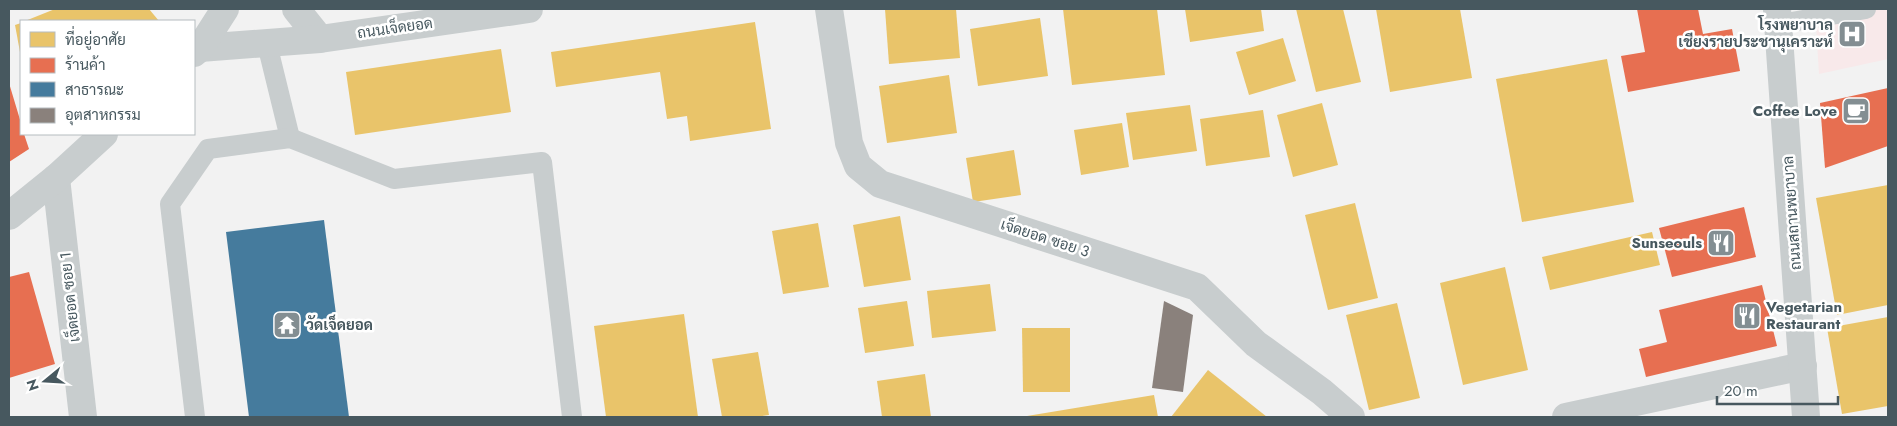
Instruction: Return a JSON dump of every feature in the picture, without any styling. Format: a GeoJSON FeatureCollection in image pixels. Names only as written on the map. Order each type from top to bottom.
{"type":"FeatureCollection","features":[{"type":"Feature","properties":{"kind":"street","name":"ถนนเจ็ดยอด"},"geometry":{"type":"LineString","coordinates":[[197,51],[225,9]]}},
{"type":"Feature","properties":{"kind":"street"},"geometry":{"type":"LineString","coordinates":[[296,9],[320,39]]}},
{"type":"Feature","properties":{"kind":"street","name":"ถนนเจ็ดยอด"},"geometry":{"type":"LineString","coordinates":[[197,51],[320,39],[529,9]]}},
{"type":"Feature","properties":{"kind":"street","name":"เจ็ดยอด ซอย 3"},"geometry":{"type":"LineString","coordinates":[[829,9],[849,143],[858,166],[880,184],[1197,287],[1256,344],[1322,392],[1351,417]]}},
{"type":"Feature","properties":{"kind":"street","name":"ถนนสถานพยาบาล"},"geometry":{"type":"LineString","coordinates":[[1779,16],[1806,417]]}},
{"type":"Feature","properties":{"kind":"street"},"geometry":{"type":"LineString","coordinates":[[9,216],[56,178],[103,135]]}},
{"type":"Feature","properties":{"kind":"street","name":"เจ็ดยอด ซอย 1"},"geometry":{"type":"LineString","coordinates":[[56,178],[83,417]]}},
{"type":"Feature","properties":{"kind":"street"},"geometry":{"type":"LineString","coordinates":[[1566,417],[1803,366]]}},
{"type":"Feature","properties":{"kind":"lane"},"geometry":{"type":"LineString","coordinates":[[1779,16],[1866,9]]}},
{"type":"Feature","properties":{"kind":"lane"},"geometry":{"type":"LineString","coordinates":[[267,44],[290,138]]}},
{"type":"Feature","properties":{"kind":"lane"},"geometry":{"type":"LineString","coordinates":[[194,417],[170,204],[208,149],[290,138],[394,179],[542,162],[572,417]]}},
{"type":"Feature","properties":{"kind":"shaded area","name":"โรงพยาบาล เชียงรายประชานุเคราะห์"},"geometry":{"type":"Polygon","coordinates":[[[1815,9],[1888,9],[1888,59],[1819,74],[1815,9]]]}},
{"type":"Feature","properties":{"kind":"building: ที่อยู่อาศัย"},"geometry":{"type":"Polygon","coordinates":[[[55,9],[149,9],[158,20],[28,20],[55,9]]]}},
{"type":"Feature","properties":{"kind":"building: ที่อยู่อาศัย"},"geometry":{"type":"Polygon","coordinates":[[[885,9],[956,9],[960,58],[889,64],[885,9]]]}},
{"type":"Feature","properties":{"kind":"building: ที่อยู่อาศัย"},"geometry":{"type":"Polygon","coordinates":[[[1063,9],[1157,9],[1165,75],[1072,85],[1063,9]]]}},
{"type":"Feature","properties":{"kind":"building: ที่อยู่อาศัย"},"geometry":{"type":"Polygon","coordinates":[[[1185,9],[1261,9],[1264,31],[1190,42],[1185,9]]]}},
{"type":"Feature","properties":{"kind":"building: ที่อยู่อาศัย"},"geometry":{"type":"Polygon","coordinates":[[[1296,9],[1343,9],[1361,82],[1316,92],[1296,9]]]}},
{"type":"Feature","properties":{"kind":"building: ที่อยู่อาศัย"},"geometry":{"type":"Polygon","coordinates":[[[1376,9],[1460,9],[1472,78],[1390,92],[1376,9]]]}},
{"type":"Feature","properties":{"kind":"building: ที่อยู่อาศัย"},"geometry":{"type":"Polygon","coordinates":[[[1040,18],[1048,76],[978,86],[970,29],[1040,18]]]}},
{"type":"Feature","properties":{"kind":"building: ที่อยู่อาศัย"},"geometry":{"type":"Polygon","coordinates":[[[755,22],[771,129],[690,141],[687,116],[667,119],[660,72],[556,87],[551,52],[755,22]]]}},
{"type":"Feature","properties":{"kind":"building: ที่อยู่อาศัย"},"geometry":{"type":"Polygon","coordinates":[[[20,23],[20,52],[15,25],[20,23]]]}},
{"type":"Feature","properties":{"kind":"building: ที่อยู่อาศัย"},"geometry":{"type":"Polygon","coordinates":[[[1283,38],[1296,81],[1249,95],[1236,52],[1283,38]]]}},
{"type":"Feature","properties":{"kind":"building: ที่อยู่อาศัย"},"geometry":{"type":"Polygon","coordinates":[[[501,49],[511,112],[355,135],[346,72],[501,49]]]}},
{"type":"Feature","properties":{"kind":"building: ที่อยู่อาศัย"},"geometry":{"type":"Polygon","coordinates":[[[1607,59],[1634,202],[1522,222],[1496,79],[1607,59]]]}},
{"type":"Feature","properties":{"kind":"building: ที่อยู่อาศัย"},"geometry":{"type":"Polygon","coordinates":[[[949,75],[957,133],[887,143],[879,86],[949,75]]]}},
{"type":"Feature","properties":{"kind":"building: ที่อยู่อาศัย"},"geometry":{"type":"Polygon","coordinates":[[[1322,103],[1338,165],[1293,177],[1277,115],[1322,103]]]}},
{"type":"Feature","properties":{"kind":"building: ที่อยู่อาศัย"},"geometry":{"type":"Polygon","coordinates":[[[1190,105],[1197,151],[1133,160],[1126,113],[1190,105]]]}},
{"type":"Feature","properties":{"kind":"building: ที่อยู่อาศัย"},"geometry":{"type":"Polygon","coordinates":[[[1263,110],[1270,157],[1206,166],[1200,119],[1263,110]]]}},
{"type":"Feature","properties":{"kind":"building: ที่อยู่อาศัย"},"geometry":{"type":"Polygon","coordinates":[[[1122,123],[1129,167],[1081,175],[1074,130],[1122,123]]]}},
{"type":"Feature","properties":{"kind":"building: ที่อยู่อาศัย"},"geometry":{"type":"Polygon","coordinates":[[[1014,150],[1021,195],[973,202],[966,158],[1014,150]]]}},
{"type":"Feature","properties":{"kind":"building: ที่อยู่อาศัย"},"geometry":{"type":"Polygon","coordinates":[[[1888,185],[1888,305],[1837,315],[1816,198],[1888,185]]]}},
{"type":"Feature","properties":{"kind":"building: ที่อยู่อาศัย"},"geometry":{"type":"Polygon","coordinates":[[[1355,203],[1378,298],[1328,310],[1305,215],[1355,203]]]}},
{"type":"Feature","properties":{"kind":"building: ที่อยู่อาศัย"},"geometry":{"type":"Polygon","coordinates":[[[900,216],[911,280],[864,287],[853,225],[900,216]]]}},
{"type":"Feature","properties":{"kind":"building: ที่อยู่อาศัย"},"geometry":{"type":"Polygon","coordinates":[[[818,223],[829,287],[783,294],[772,231],[818,223]]]}},
{"type":"Feature","properties":{"kind":"building: ที่อยู่อาศัย"},"geometry":{"type":"Polygon","coordinates":[[[1652,232],[1660,265],[1550,290],[1542,257],[1652,232]]]}},
{"type":"Feature","properties":{"kind":"building: ที่อยู่อาศัย"},"geometry":{"type":"Polygon","coordinates":[[[1505,267],[1528,370],[1463,385],[1440,283],[1505,267]]]}},
{"type":"Feature","properties":{"kind":"building: ที่อยู่อาศัย"},"geometry":{"type":"Polygon","coordinates":[[[990,284],[996,331],[932,338],[927,291],[990,284]]]}},
{"type":"Feature","properties":{"kind":"building: ที่อยู่อาศัย"},"geometry":{"type":"Polygon","coordinates":[[[907,301],[914,346],[865,353],[858,308],[907,301]]]}},
{"type":"Feature","properties":{"kind":"building: ที่อยู่อาศัย"},"geometry":{"type":"Polygon","coordinates":[[[1397,303],[1420,398],[1369,410],[1346,315],[1397,303]]]}},
{"type":"Feature","properties":{"kind":"building: ที่อยู่อาศัย"},"geometry":{"type":"Polygon","coordinates":[[[684,314],[698,417],[606,417],[594,326],[684,314]]]}},
{"type":"Feature","properties":{"kind":"building: ที่อยู่อาศัย"},"geometry":{"type":"Polygon","coordinates":[[[1888,317],[1888,406],[1842,414],[1827,328],[1888,317]]]}},
{"type":"Feature","properties":{"kind":"building: ที่อยู่อาศัย"},"geometry":{"type":"Polygon","coordinates":[[[1022,328],[1070,328],[1070,392],[1023,392],[1022,328]]]}},
{"type":"Feature","properties":{"kind":"building: ที่อยู่อาศัย"},"geometry":{"type":"Polygon","coordinates":[[[758,352],[769,415],[722,417],[712,359],[758,352]]]}},
{"type":"Feature","properties":{"kind":"building: ที่อยู่อาศัย"},"geometry":{"type":"Polygon","coordinates":[[[1208,370],[1267,417],[1171,417],[1208,370]]]}},
{"type":"Feature","properties":{"kind":"building: ที่อยู่อาศัย"},"geometry":{"type":"Polygon","coordinates":[[[925,374],[931,417],[882,417],[877,381],[925,374]]]}},
{"type":"Feature","properties":{"kind":"building: ที่อยู่อาศัย"},"geometry":{"type":"Polygon","coordinates":[[[1154,395],[1158,417],[1027,417],[1027,416],[1154,395]]]}},
{"type":"Feature","properties":{"kind":"building: ร้านค้า"},"geometry":{"type":"Polygon","coordinates":[[[1637,9],[1698,9],[1703,34],[1732,29],[1740,71],[1628,92],[1621,56],[1645,52],[1637,9]]]}},
{"type":"Feature","properties":{"kind":"building: ร้านค้า"},"geometry":{"type":"Polygon","coordinates":[[[9,83],[20,120],[20,135],[24,135],[29,149],[9,162],[9,83]]]}},
{"type":"Feature","properties":{"kind":"building: ร้านค้า"},"geometry":{"type":"Polygon","coordinates":[[[1888,88],[1888,146],[1825,168],[1820,103],[1888,88]]]}},
{"type":"Feature","properties":{"kind":"building: ร้านค้า"},"geometry":{"type":"Polygon","coordinates":[[[1744,207],[1756,257],[1672,277],[1659,228],[1744,207]]]}},
{"type":"Feature","properties":{"kind":"building: ร้านค้า"},"geometry":{"type":"Polygon","coordinates":[[[29,272],[55,364],[9,378],[9,277],[29,272]]]}},
{"type":"Feature","properties":{"kind":"building: ร้านค้า"},"geometry":{"type":"Polygon","coordinates":[[[1762,285],[1777,346],[1646,377],[1639,349],[1667,342],[1659,310],[1762,285]]]}},
{"type":"Feature","properties":{"kind":"building: สาธารณะ","name":"วัดเจ็ดยอด"},"geometry":{"type":"Polygon","coordinates":[[[324,220],[349,417],[249,417],[226,232],[324,220]]]}},
{"type":"Feature","properties":{"kind":"building: อุตสาหกรรม"},"geometry":{"type":"Polygon","coordinates":[[[1164,301],[1193,315],[1183,392],[1152,388],[1164,301]]]}},
{"type":"Feature","properties":{"kind":"place","name":"โรงพยาบาล เชียงรายประชานุเคราะห์"},"geometry":{"type":"Point","coordinates":[1852,34]}},
{"type":"Feature","properties":{"kind":"place","name":"Coffee Love"},"geometry":{"type":"Point","coordinates":[1856,111]}},
{"type":"Feature","properties":{"kind":"place","name":"Sunseouls"},"geometry":{"type":"Point","coordinates":[1721,243]}},
{"type":"Feature","properties":{"kind":"place","name":"Vegetarian Restaurant"},"geometry":{"type":"Point","coordinates":[1747,316]}},
{"type":"Feature","properties":{"kind":"place","name":"วัดเจ็ดยอด"},"geometry":{"type":"Point","coordinates":[287,325]}}]}
